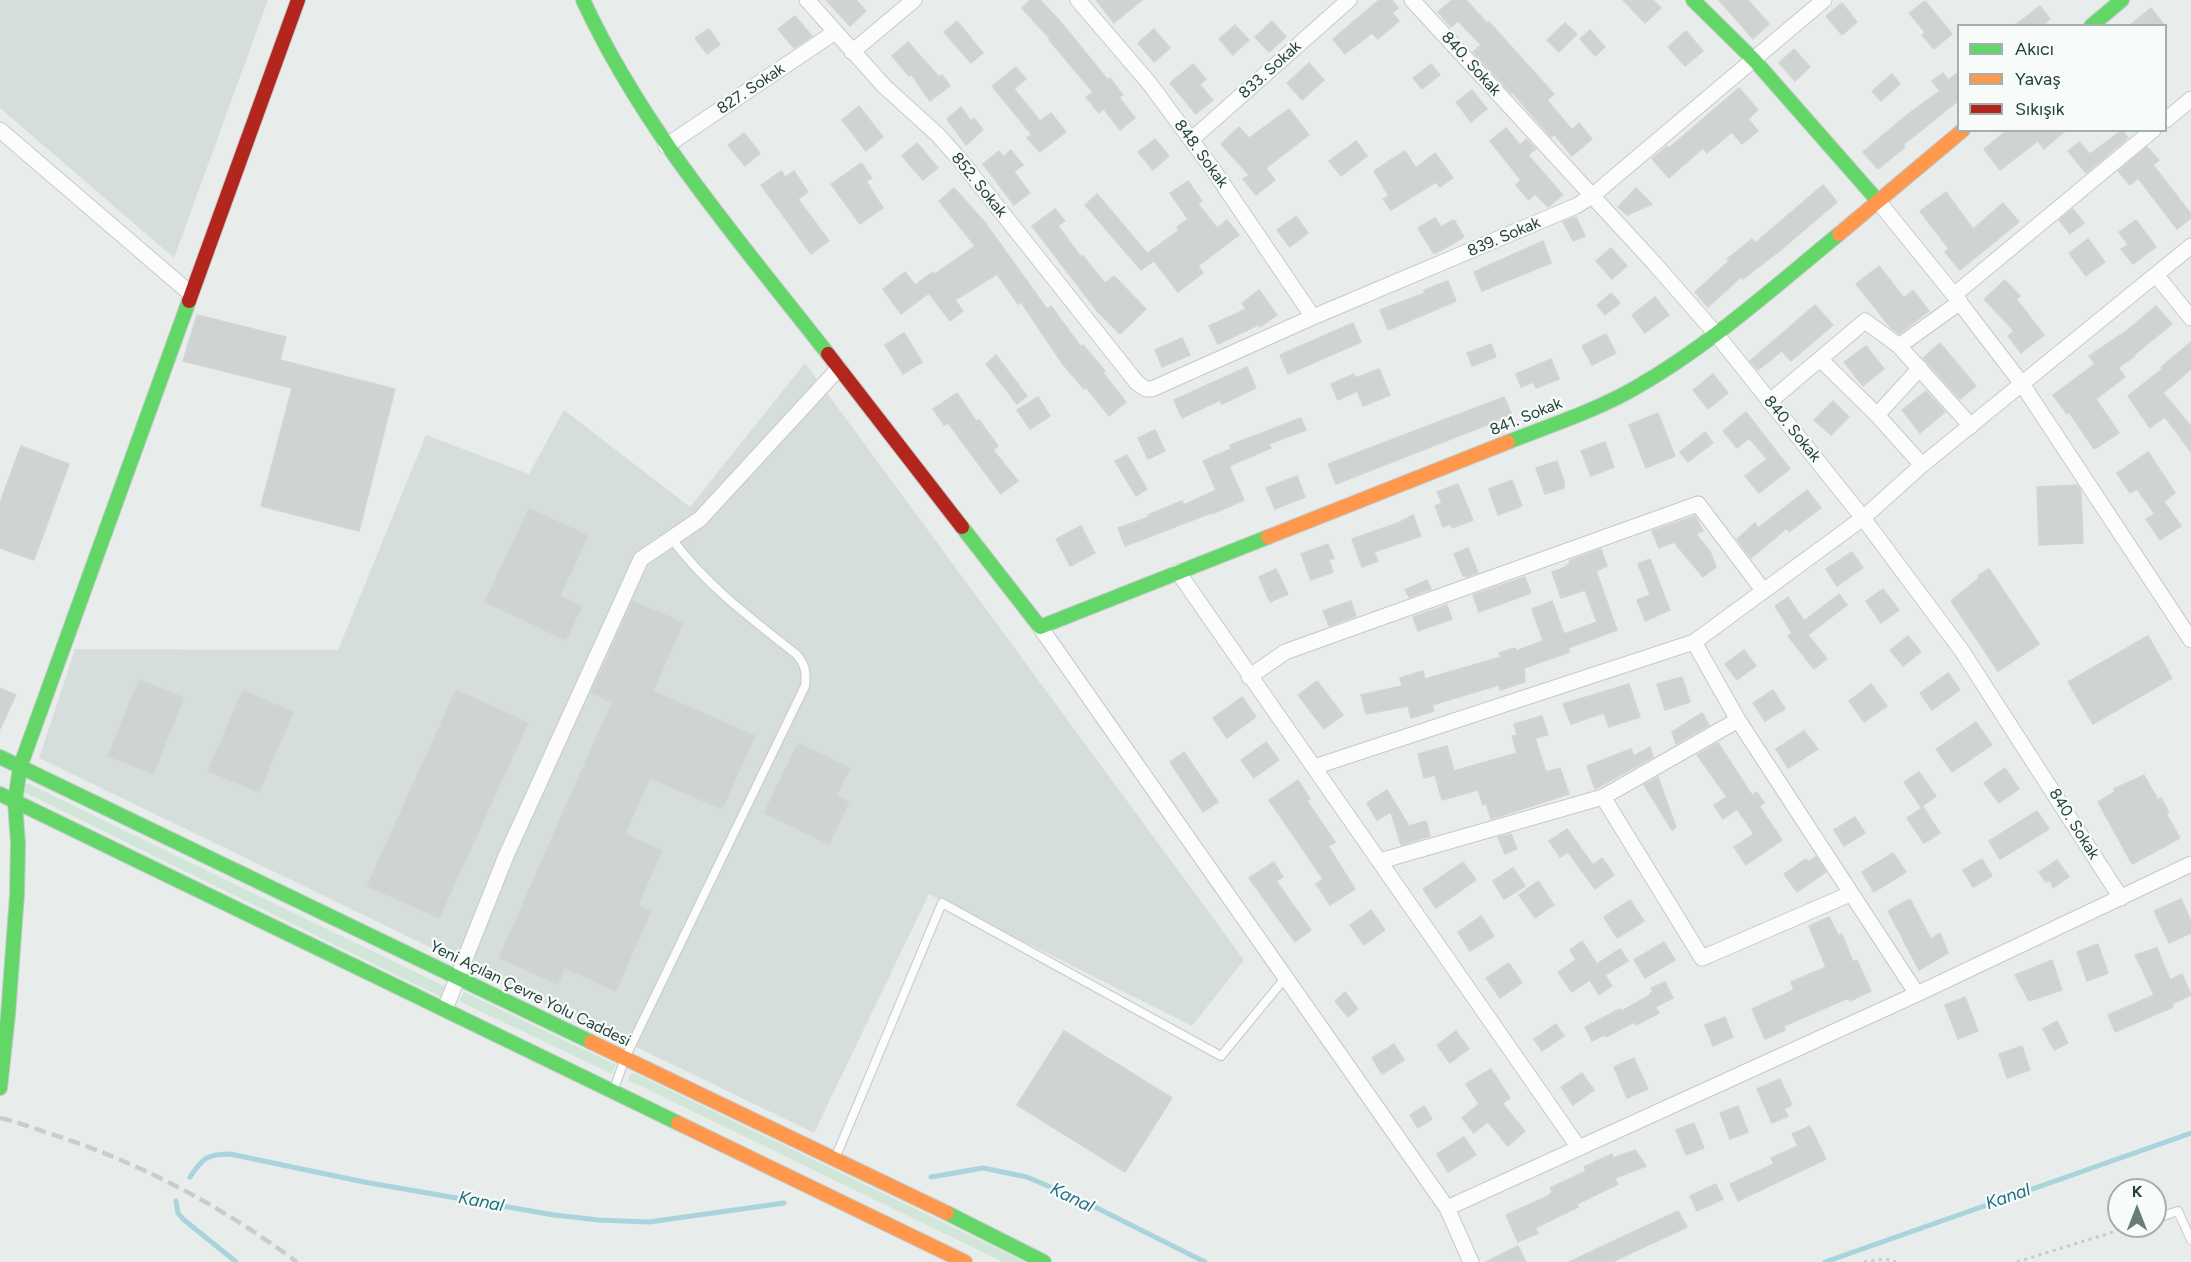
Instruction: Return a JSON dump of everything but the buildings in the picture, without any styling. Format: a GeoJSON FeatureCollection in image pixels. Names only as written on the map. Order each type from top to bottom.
{"type":"FeatureCollection","features":[{"type":"Feature","properties":{"kind":"street"},"geometry":{"type":"LineString","coordinates":[[0,1088],[17,895],[18,852],[15,802],[20,766],[298,0]]}},
{"type":"Feature","properties":{"kind":"street"},"geometry":{"type":"LineString","coordinates":[[583,0],[615,66],[637,104],[666,146],[1040,627],[1447,1208],[1471,1262]]}},
{"type":"Feature","properties":{"kind":"street","name":"852. Sokak"},"geometry":{"type":"LineString","coordinates":[[807,0],[884,86],[938,135],[961,161],[1137,383]]}},
{"type":"Feature","properties":{"kind":"street"},"geometry":{"type":"LineString","coordinates":[[852,52],[914,0]]}},
{"type":"Feature","properties":{"kind":"street","name":"848. Sokak"},"geometry":{"type":"LineString","coordinates":[[1078,0],[1149,83],[1223,183],[1313,317]]}},
{"type":"Feature","properties":{"kind":"street","name":"833. Sokak"},"geometry":{"type":"LineString","coordinates":[[1191,140],[1349,0]]}},
{"type":"Feature","properties":{"kind":"street","name":"840. Sokak"},"geometry":{"type":"LineString","coordinates":[[1412,0],[1654,263],[1717,335],[1863,518],[1962,651],[2121,898]]}},
{"type":"Feature","properties":{"kind":"street"},"geometry":{"type":"LineString","coordinates":[[1693,0],[1755,61],[1878,201],[1957,298],[2022,384],[2191,640]]}},
{"type":"Feature","properties":{"kind":"street","name":"839. Sokak"},"geometry":{"type":"LineString","coordinates":[[1137,383],[1146,389],[1152,389],[1313,317],[1562,213],[1592,196],[1755,61],[1824,0]]}},
{"type":"Feature","properties":{"kind":"street"},"geometry":{"type":"LineString","coordinates":[[2093,24],[2122,0]]}},
{"type":"Feature","properties":{"kind":"street","name":"827. Sokak"},"geometry":{"type":"LineString","coordinates":[[666,146],[835,33]]}},
{"type":"Feature","properties":{"kind":"street"},"geometry":{"type":"LineString","coordinates":[[2167,119],[2191,99]]}},
{"type":"Feature","properties":{"kind":"street"},"geometry":{"type":"LineString","coordinates":[[0,130],[191,294]]}},
{"type":"Feature","properties":{"kind":"street","name":"841. Sokak"},"geometry":{"type":"LineString","coordinates":[[1040,627],[1606,403],[1635,389],[1672,367],[1717,335],[1962,132]]}},
{"type":"Feature","properties":{"kind":"street"},"geometry":{"type":"LineString","coordinates":[[1899,346],[2151,132]]}},
{"type":"Feature","properties":{"kind":"street"},"geometry":{"type":"LineString","coordinates":[[1314,766],[1694,642],[1863,518],[1922,465],[2191,246]]}},
{"type":"Feature","properties":{"kind":"street"},"geometry":{"type":"LineString","coordinates":[[2156,275],[2191,318]]}},
{"type":"Feature","properties":{"kind":"street"},"geometry":{"type":"LineString","coordinates":[[1769,402],[1865,321],[1899,346],[1971,426]]}},
{"type":"Feature","properties":{"kind":"street"},"geometry":{"type":"LineString","coordinates":[[1820,359],[1877,415],[1922,465]]}},
{"type":"Feature","properties":{"kind":"street"},"geometry":{"type":"LineString","coordinates":[[445,1009],[506,856],[641,559],[700,519],[839,369]]}},
{"type":"Feature","properties":{"kind":"street"},"geometry":{"type":"LineString","coordinates":[[1877,415],[1920,369]]}},
{"type":"Feature","properties":{"kind":"street"},"geometry":{"type":"LineString","coordinates":[[1249,677],[1285,652],[1698,504],[1763,590]]}},
{"type":"Feature","properties":{"kind":"street"},"geometry":{"type":"LineString","coordinates":[[1178,572],[1579,1148]]}},
{"type":"Feature","properties":{"kind":"street"},"geometry":{"type":"LineString","coordinates":[[1694,642],[1738,720],[1917,994]]}},
{"type":"Feature","properties":{"kind":"street"},"geometry":{"type":"LineString","coordinates":[[1380,861],[1603,797],[1738,720]]}},
{"type":"Feature","properties":{"kind":"street","name":"Yeni Açılan Çevre Yolu Caddesi"},"geometry":{"type":"LineString","coordinates":[[0,757],[1044,1262]]}},
{"type":"Feature","properties":{"kind":"street"},"geometry":{"type":"LineString","coordinates":[[0,794],[965,1262]]}},
{"type":"Feature","properties":{"kind":"street"},"geometry":{"type":"LineString","coordinates":[[1603,797],[1702,958],[1850,894]]}},
{"type":"Feature","properties":{"kind":"street"},"geometry":{"type":"LineString","coordinates":[[1447,1208],[1917,994],[2191,864]]}},
{"type":"Feature","properties":{"kind":"lane"},"geometry":{"type":"LineString","coordinates":[[613,1090],[625,1058],[805,686],[806,679],[804,665],[796,654],[713,587],[671,538]]}},
{"type":"Feature","properties":{"kind":"lane"},"geometry":{"type":"LineString","coordinates":[[835,1159],[942,903],[1221,1056],[1285,978]]}},
{"type":"Feature","properties":{"kind":"lane"},"geometry":{"type":"LineString","coordinates":[[2167,1215],[2178,1211],[2191,1240]]}},
{"type":"Feature","properties":{"kind":"path"},"geometry":{"type":"LineString","coordinates":[[2018,1262],[2107,1234]]}},
{"type":"Feature","properties":{"kind":"path"},"geometry":{"type":"LineString","coordinates":[[1863,1262],[1885,1259],[1896,1262]]}},
{"type":"Feature","properties":{"kind":"shaded area"},"geometry":{"type":"Polygon","coordinates":[[[0,0],[268,0],[174,258],[0,108],[0,0]]]}},
{"type":"Feature","properties":{"kind":"shaded area"},"geometry":{"type":"Polygon","coordinates":[[[805,363],[1244,960],[1192,1026],[929,894],[814,1133],[39,758],[75,649],[338,650],[426,435],[529,474],[564,410],[690,507],[805,363]]]}},
{"type":"Feature","properties":{"kind":"green space"},"geometry":{"type":"Polygon","coordinates":[[[27,783],[446,987],[441,997],[22,791],[27,783]]]}},
{"type":"Feature","properties":{"kind":"green space"},"geometry":{"type":"Polygon","coordinates":[[[464,992],[616,1065],[612,1074],[459,1001],[464,992]]]}},
{"type":"Feature","properties":{"kind":"green space"},"geometry":{"type":"Polygon","coordinates":[[[632,1072],[1025,1262],[1003,1262],[628,1080],[632,1072]]]}},
{"type":"Feature","properties":{"kind":"waterway","name":"Kanal"},"geometry":{"type":"LineString","coordinates":[[1825,1262],[2191,1133]]}},
{"type":"Feature","properties":{"kind":"waterway","name":"Kanal"},"geometry":{"type":"LineString","coordinates":[[190,1177],[206,1158],[230,1154],[364,1182],[554,1215],[599,1220],[649,1222],[784,1203]]}},
{"type":"Feature","properties":{"kind":"waterway","name":"Kanal"},"geometry":{"type":"LineString","coordinates":[[931,1177],[983,1168],[1027,1177],[1085,1202],[1205,1262]]}},
{"type":"Feature","properties":{"kind":"waterway","name":"Kanal"},"geometry":{"type":"LineString","coordinates":[[176,1201],[178,1213],[183,1219],[236,1262]]}},
{"type":"Feature","properties":{"kind":"railway"},"geometry":{"type":"LineString","coordinates":[[0,1118],[114,1157],[178,1187],[238,1222],[297,1262]]}},
{"type":"Feature","properties":{"kind":"traffic: fast"},"geometry":{"type":"LineString","coordinates":[[583,0],[634,95],[664,140],[727,227],[828,354]]}},
{"type":"Feature","properties":{"kind":"traffic: fast"},"geometry":{"type":"LineString","coordinates":[[1693,0],[1755,61],[1878,201]]}},
{"type":"Feature","properties":{"kind":"traffic: fast"},"geometry":{"type":"LineString","coordinates":[[2093,24],[2122,0]]}},
{"type":"Feature","properties":{"kind":"traffic: fast"},"geometry":{"type":"LineString","coordinates":[[1508,442],[1604,404],[1662,372],[1740,316],[1839,234]]}},
{"type":"Feature","properties":{"kind":"traffic: fast"},"geometry":{"type":"LineString","coordinates":[[0,1088],[17,895],[18,844],[15,802],[20,767],[189,301]]}},
{"type":"Feature","properties":{"kind":"traffic: fast"},"geometry":{"type":"LineString","coordinates":[[962,527],[1040,627],[1268,537]]}},
{"type":"Feature","properties":{"kind":"traffic: fast"},"geometry":{"type":"LineString","coordinates":[[0,757],[591,1042]]}},
{"type":"Feature","properties":{"kind":"traffic: fast"},"geometry":{"type":"LineString","coordinates":[[0,794],[678,1123]]}},
{"type":"Feature","properties":{"kind":"traffic: fast"},"geometry":{"type":"LineString","coordinates":[[947,1213],[1044,1262]]}},
{"type":"Feature","properties":{"kind":"traffic: slow"},"geometry":{"type":"LineString","coordinates":[[1839,234],[1961,132]]}},
{"type":"Feature","properties":{"kind":"traffic: slow"},"geometry":{"type":"LineString","coordinates":[[1268,537],[1508,442]]}},
{"type":"Feature","properties":{"kind":"traffic: slow"},"geometry":{"type":"LineString","coordinates":[[591,1042],[947,1213]]}},
{"type":"Feature","properties":{"kind":"traffic: slow"},"geometry":{"type":"LineString","coordinates":[[678,1123],[965,1262]]}},
{"type":"Feature","properties":{"kind":"traffic: jam"},"geometry":{"type":"LineString","coordinates":[[189,301],[298,0]]}},
{"type":"Feature","properties":{"kind":"traffic: jam"},"geometry":{"type":"LineString","coordinates":[[828,354],[962,527]]}}]}
